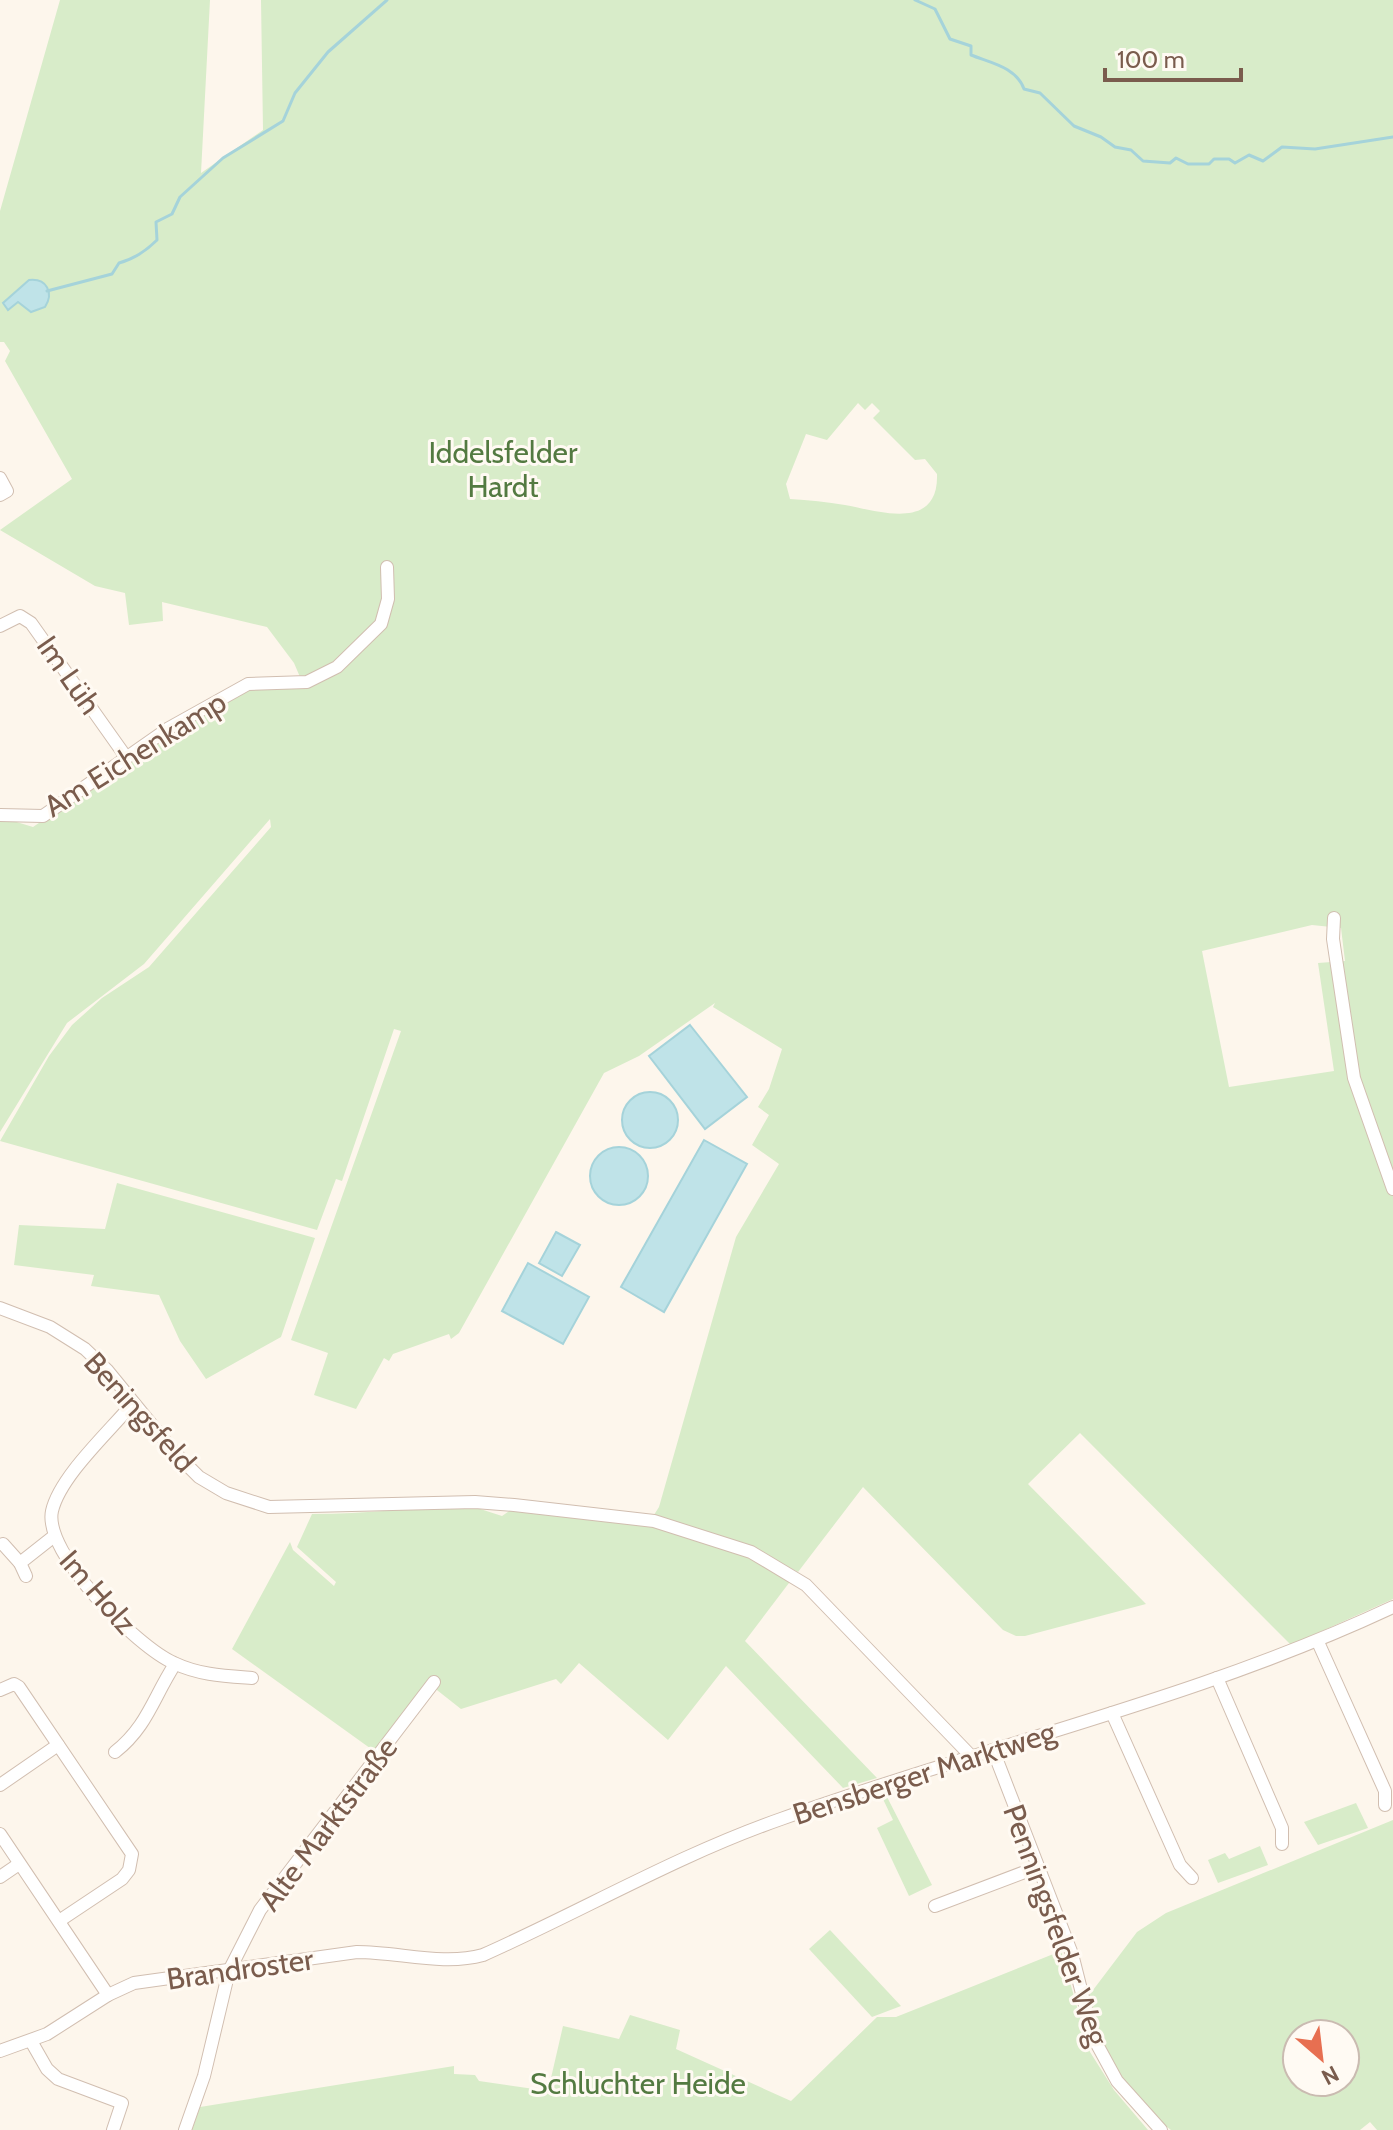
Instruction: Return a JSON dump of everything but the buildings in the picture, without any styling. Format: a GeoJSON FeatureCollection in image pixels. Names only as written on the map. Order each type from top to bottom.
{"type":"FeatureCollection","features":[{"type":"Feature","properties":{"kind":"street"},"geometry":{"type":"LineString","coordinates":[[0,478],[7,491],[0,495]]}},
{"type":"Feature","properties":{"kind":"street","name":"Am Eichenkamp"},"geometry":{"type":"LineString","coordinates":[[0,815],[43,816],[182,719],[248,684],[307,682],[337,667],[381,624],[388,599],[387,567]]}},
{"type":"Feature","properties":{"kind":"street","name":"Im Lüh"},"geometry":{"type":"LineString","coordinates":[[0,626],[20,616],[31,623],[126,757]]}},
{"type":"Feature","properties":{"kind":"street"},"geometry":{"type":"LineString","coordinates":[[1334,918],[1333,939],[1354,1078],[1393,1189]]}},
{"type":"Feature","properties":{"kind":"street","name":"Beningsfeld"},"geometry":{"type":"LineString","coordinates":[[0,1308],[50,1327],[77,1344],[107,1370],[199,1477],[226,1493],[269,1507],[475,1502],[654,1521],[751,1552],[806,1585],[971,1756]]}},
{"type":"Feature","properties":{"kind":"street","name":"Im Holz"},"geometry":{"type":"LineString","coordinates":[[133,1403],[69,1478],[53,1505],[53,1537],[67,1561],[140,1640],[175,1664],[210,1675],[252,1678]]}},
{"type":"Feature","properties":{"kind":"street"},"geometry":{"type":"LineString","coordinates":[[20,1563],[53,1537]]}},
{"type":"Feature","properties":{"kind":"street"},"geometry":{"type":"LineString","coordinates":[[3,1544],[20,1563],[26,1576]]}},
{"type":"Feature","properties":{"kind":"street","name":"Bensberger Marktweg"},"geometry":{"type":"LineString","coordinates":[[463,1961],[511,1943],[743,1833],[1217,1678],[1318,1642],[1393,1607]]}},
{"type":"Feature","properties":{"kind":"street"},"geometry":{"type":"LineString","coordinates":[[1318,1642],[1385,1791],[1385,1805]]}},
{"type":"Feature","properties":{"kind":"street"},"geometry":{"type":"LineString","coordinates":[[115,1752],[141,1729],[152,1699],[175,1664]]}},
{"type":"Feature","properties":{"kind":"street"},"geometry":{"type":"LineString","coordinates":[[1217,1678],[1282,1828],[1282,1844]]}},
{"type":"Feature","properties":{"kind":"street","name":"Alte Marktstraße"},"geometry":{"type":"LineString","coordinates":[[185,2130],[204,2076],[229,1971],[260,1910],[434,1682]]}},
{"type":"Feature","properties":{"kind":"street"},"geometry":{"type":"LineString","coordinates":[[0,1690],[14,1684],[19,1687],[129,1848],[132,1862],[122,1879],[59,1921]]}},
{"type":"Feature","properties":{"kind":"street"},"geometry":{"type":"LineString","coordinates":[[1112,1713],[1180,1865],[1192,1878]]}},
{"type":"Feature","properties":{"kind":"street"},"geometry":{"type":"LineString","coordinates":[[0,1785],[58,1745]]}},
{"type":"Feature","properties":{"kind":"street","name":"Penningsfelder Weg"},"geometry":{"type":"LineString","coordinates":[[993,1750],[1072,1954],[1093,2037],[1117,2081],[1161,2130]]}},
{"type":"Feature","properties":{"kind":"street"},"geometry":{"type":"LineString","coordinates":[[0,1834],[108,1995]]}},
{"type":"Feature","properties":{"kind":"street"},"geometry":{"type":"LineString","coordinates":[[0,1877],[19,1864]]}},
{"type":"Feature","properties":{"kind":"street"},"geometry":{"type":"LineString","coordinates":[[935,1906],[1038,1867]]}},
{"type":"Feature","properties":{"kind":"street","name":"Brandroster"},"geometry":{"type":"LineString","coordinates":[[0,2051],[61,2027],[108,1995],[134,1983],[357,1952],[463,1961]]}},
{"type":"Feature","properties":{"kind":"street"},"geometry":{"type":"LineString","coordinates":[[31,2041],[47,2069],[58,2079],[122,2103],[113,2130]]}},
{"type":"Feature","properties":{"kind":"green space","name":"Iddelsfelder Hardt"},"geometry":{"type":"Polygon","coordinates":[[[60,0],[210,0],[201,173],[263,130],[261,0],[1393,0],[1393,1599],[1291,1645],[1080,1433],[1028,1484],[1146,1604],[1025,1636],[1003,1630],[863,1487],[798,1572],[765,1555],[652,1518],[659,1507],[736,1237],[779,1164],[752,1145],[769,1115],[758,1107],[769,1089],[782,1049],[713,1007],[715,1003],[639,1056],[604,1073],[459,1333],[451,1339],[449,1334],[393,1354],[389,1361],[384,1358],[356,1409],[314,1395],[328,1353],[291,1340],[401,1031],[394,1029],[342,1181],[336,1179],[317,1230],[0,1141],[49,1056],[72,1025],[102,998],[149,967],[271,827],[270,819],[144,964],[67,1023],[0,1132],[0,817],[33,827],[225,697],[260,684],[300,677],[294,663],[267,627],[162,602],[163,621],[129,625],[125,593],[95,586],[0,530],[72,479],[5,361],[10,351],[4,342],[0,342],[0,211],[60,0]],[[29,280],[3,303],[49,300],[49,290],[38,280],[29,280]],[[858,403],[827,440],[806,434],[786,484],[790,499],[904,514],[928,504],[935,492],[937,474],[925,459],[915,460],[873,418],[880,411],[872,403],[865,410],[858,403]],[[1312,925],[1202,951],[1229,1087],[1334,1071],[1318,963],[1345,961],[1341,928],[1312,925]]]}},
{"type":"Feature","properties":{"kind":"green space"},"geometry":{"type":"Polygon","coordinates":[[[117,1183],[315,1238],[281,1337],[206,1379],[180,1341],[159,1295],[91,1286],[94,1275],[14,1265],[19,1225],[105,1229],[117,1183]]]}},
{"type":"Feature","properties":{"kind":"green space"},"geometry":{"type":"Polygon","coordinates":[[[471,1506],[502,1516],[512,1509],[648,1524],[730,1548],[792,1579],[745,1641],[877,1778],[843,1788],[726,1666],[668,1740],[579,1663],[561,1684],[556,1679],[461,1709],[428,1683],[374,1751],[232,1649],[290,1542],[293,1550],[334,1586],[336,1582],[297,1547],[312,1514],[471,1506]]]}},
{"type":"Feature","properties":{"kind":"green space"},"geometry":{"type":"Polygon","coordinates":[[[886,1795],[932,1885],[909,1896],[877,1828],[893,1820],[882,1797],[886,1795]]]}},
{"type":"Feature","properties":{"kind":"green space"},"geometry":{"type":"Polygon","coordinates":[[[1356,1803],[1368,1828],[1318,1845],[1304,1822],[1356,1803]]]}},
{"type":"Feature","properties":{"kind":"green space"},"geometry":{"type":"Polygon","coordinates":[[[1393,1820],[1393,2130],[1377,2130],[1370,2122],[1360,2130],[1171,2130],[1141,2102],[1118,2071],[1100,2036],[1087,1998],[1137,1932],[1166,1913],[1393,1820]]]}},
{"type":"Feature","properties":{"kind":"green space"},"geometry":{"type":"Polygon","coordinates":[[[1260,1846],[1268,1865],[1218,1883],[1208,1860],[1225,1853],[1229,1859],[1260,1846]]]}},
{"type":"Feature","properties":{"kind":"green space"},"geometry":{"type":"Polygon","coordinates":[[[830,1930],[901,2006],[872,2017],[809,1949],[830,1930]]]}},
{"type":"Feature","properties":{"kind":"green space","name":"Schluchter Heide"},"geometry":{"type":"Polygon","coordinates":[[[1061,1951],[1090,2052],[1114,2090],[1148,2130],[192,2130],[200,2107],[454,2066],[454,2074],[475,2075],[479,2081],[548,2091],[563,2026],[619,2039],[630,2015],[680,2030],[676,2049],[791,2101],[877,2017],[896,2017],[1061,1951]]]}},
{"type":"Feature","properties":{"kind":"water"},"geometry":{"type":"Polygon","coordinates":[[[29,280],[40,281],[47,288],[49,297],[45,307],[31,312],[18,302],[8,310],[3,303],[29,280]]]}},
{"type":"Feature","properties":{"kind":"water"},"geometry":{"type":"Polygon","coordinates":[[[690,1025],[747,1097],[705,1129],[649,1056],[690,1025]]]}},
{"type":"Feature","properties":{"kind":"water"},"geometry":{"type":"Polygon","coordinates":[[[650,1092],[670,1100],[678,1120],[670,1140],[650,1148],[630,1140],[622,1120],[630,1100],[650,1092]]]}},
{"type":"Feature","properties":{"kind":"water"},"geometry":{"type":"Polygon","coordinates":[[[704,1140],[747,1164],[664,1312],[621,1287],[704,1140]]]}},
{"type":"Feature","properties":{"kind":"water"},"geometry":{"type":"Polygon","coordinates":[[[619,1147],[630,1149],[639,1156],[646,1165],[646,1187],[639,1196],[630,1203],[619,1205],[608,1203],[599,1196],[592,1187],[590,1176],[592,1165],[599,1156],[608,1149],[619,1147]]]}},
{"type":"Feature","properties":{"kind":"water"},"geometry":{"type":"Polygon","coordinates":[[[556,1232],[580,1245],[562,1276],[539,1263],[556,1232]]]}},
{"type":"Feature","properties":{"kind":"water"},"geometry":{"type":"Polygon","coordinates":[[[528,1263],[589,1297],[563,1344],[502,1311],[528,1263]]]}},
{"type":"Feature","properties":{"kind":"waterway"},"geometry":{"type":"LineString","coordinates":[[47,291],[112,274],[119,263],[149,248],[157,240],[156,222],[172,214],[180,197],[223,158],[283,121],[295,93],[328,52],[387,0]]}},
{"type":"Feature","properties":{"kind":"waterway"},"geometry":{"type":"LineString","coordinates":[[915,0],[935,9],[950,39],[971,46],[971,55],[1009,71],[1024,89],[1040,93],[1074,126],[1101,137],[1115,147],[1131,150],[1143,161],[1170,163],[1176,158],[1188,164],[1209,164],[1214,159],[1229,159],[1235,163],[1249,155],[1263,161],[1282,147],[1315,149],[1393,137]]}}]}
